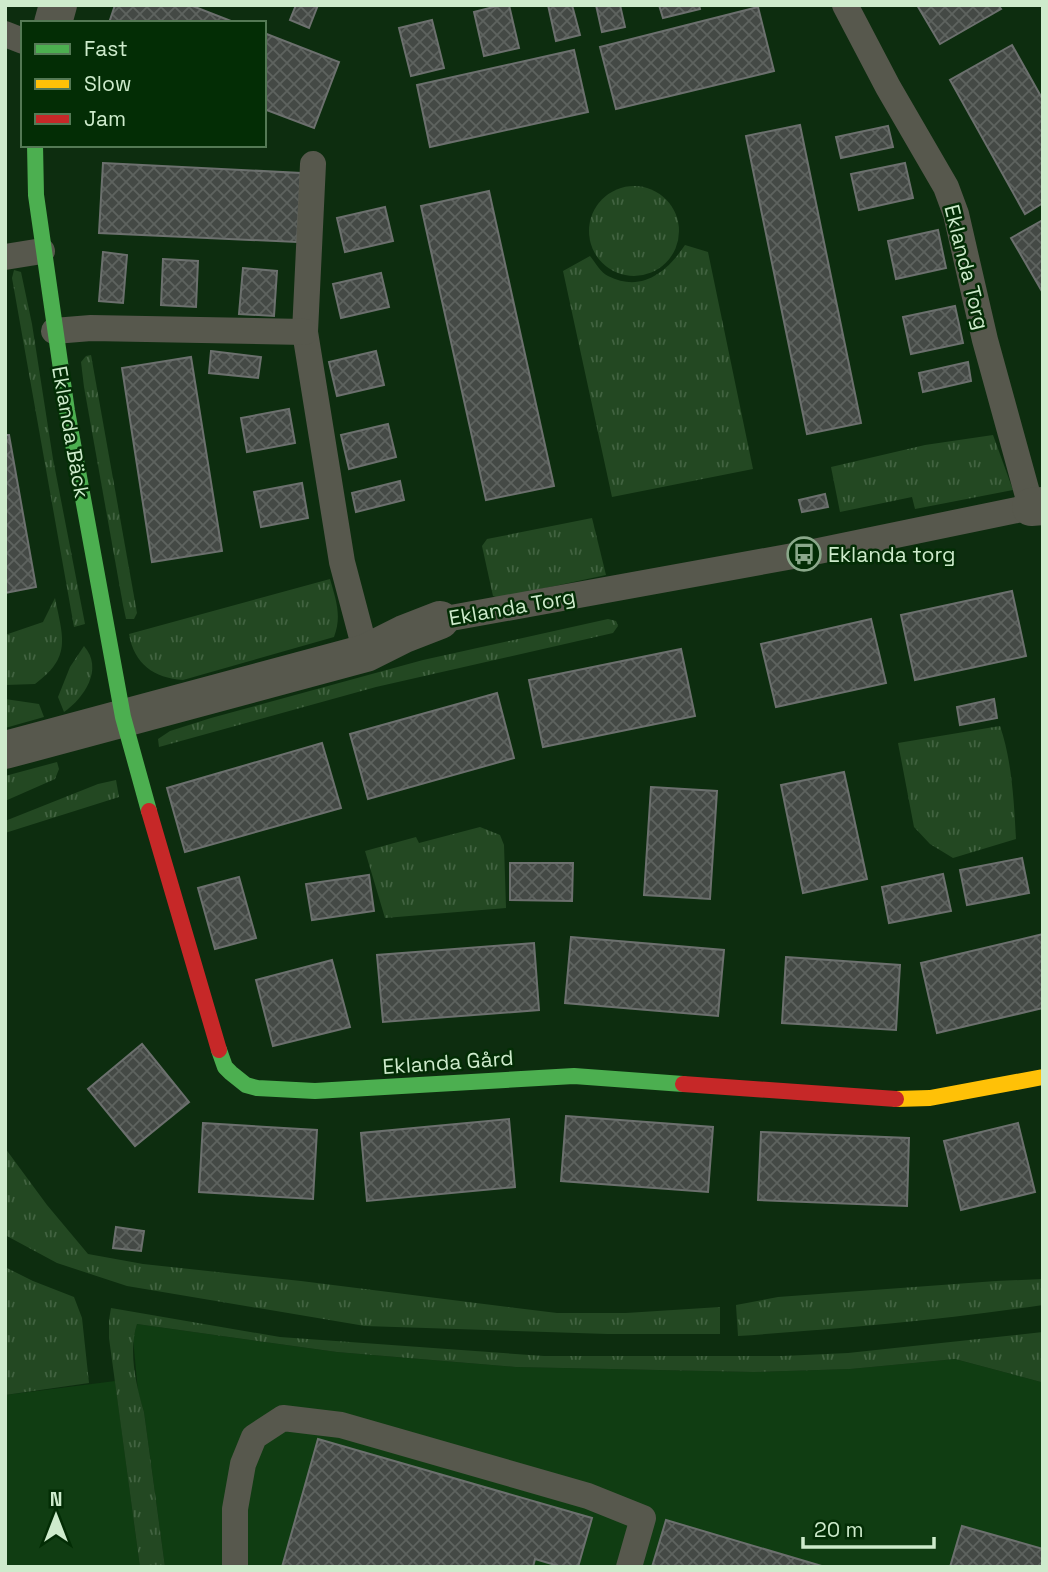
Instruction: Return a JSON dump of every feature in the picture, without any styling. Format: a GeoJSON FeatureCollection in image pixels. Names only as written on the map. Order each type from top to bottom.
{"type":"FeatureCollection","features":[{"type":"Feature","properties":{"kind":"street","name":"Eklanda Bäck"},"geometry":{"type":"LineString","coordinates":[[35,147],[36,195],[54,331],[124,717]]}},
{"type":"Feature","properties":{"kind":"street","name":"Eklanda Torg"},"geometry":{"type":"LineString","coordinates":[[5,750],[366,653],[440,620]]}},
{"type":"Feature","properties":{"kind":"street","name":"Eklanda Gård"},"geometry":{"type":"LineString","coordinates":[[124,717],[179,920],[225,1067],[246,1085],[315,1091],[574,1076],[903,1100],[930,1098],[1043,1077]]}},
{"type":"Feature","properties":{"kind":"lane","name":"Eklanda Torg"},"geometry":{"type":"LineString","coordinates":[[440,620],[804,554],[1037,506],[985,340],[950,196],[845,5]]}},
{"type":"Feature","properties":{"kind":"lane"},"geometry":{"type":"LineString","coordinates":[[313,164],[304,332],[342,562],[366,653]]}},
{"type":"Feature","properties":{"kind":"lane"},"geometry":{"type":"LineString","coordinates":[[5,257],[42,251]]}},
{"type":"Feature","properties":{"kind":"lane"},"geometry":{"type":"LineString","coordinates":[[54,331],[92,328],[304,332]]}},
{"type":"Feature","properties":{"kind":"lane"},"geometry":{"type":"LineString","coordinates":[[235,1567],[234,1509],[243,1464],[254,1437],[283,1418],[341,1425],[587,1496],[643,1517],[629,1567]]}},
{"type":"Feature","properties":{"kind":"shaded area"},"geometry":{"type":"Polygon","coordinates":[[[137,1324],[337,1352],[516,1367],[754,1372],[850,1369],[955,1359],[1041,1382],[1043,1377],[1043,1567],[165,1567],[144,1412],[138,1392],[133,1338],[137,1324]]]}},
{"type":"Feature","properties":{"kind":"shaded area"},"geometry":{"type":"Polygon","coordinates":[[[115,1381],[140,1567],[5,1567],[5,1395],[115,1381]]]}},
{"type":"Feature","properties":{"kind":"green space"},"geometry":{"type":"Polygon","coordinates":[[[625,186],[643,186],[659,193],[672,206],[679,222],[679,240],[672,256],[659,269],[643,276],[625,276],[609,269],[596,256],[589,240],[589,222],[596,206],[609,193],[625,186]]]}},
{"type":"Feature","properties":{"kind":"green space"},"geometry":{"type":"Polygon","coordinates":[[[685,245],[708,252],[753,469],[612,497],[563,271],[590,256],[608,276],[620,281],[643,281],[662,271],[685,245]]]}},
{"type":"Feature","properties":{"kind":"green space"},"geometry":{"type":"Polygon","coordinates":[[[14,270],[21,272],[32,324],[53,459],[85,624],[74,627],[12,278],[14,270]]]}},
{"type":"Feature","properties":{"kind":"green space"},"geometry":{"type":"Polygon","coordinates":[[[91,355],[137,613],[134,619],[126,619],[84,387],[81,362],[91,355]]]}},
{"type":"Feature","properties":{"kind":"green space"},"geometry":{"type":"Polygon","coordinates":[[[993,435],[1013,490],[915,509],[912,497],[840,512],[831,467],[925,445],[993,435]]]}},
{"type":"Feature","properties":{"kind":"green space"},"geometry":{"type":"Polygon","coordinates":[[[592,518],[606,575],[499,598],[493,596],[482,546],[487,539],[592,518]]]}},
{"type":"Feature","properties":{"kind":"green space"},"geometry":{"type":"Polygon","coordinates":[[[330,579],[338,615],[334,637],[183,680],[154,672],[135,654],[129,634],[330,579]]]}},
{"type":"Feature","properties":{"kind":"green space"},"geometry":{"type":"Polygon","coordinates":[[[55,598],[62,646],[55,665],[35,684],[5,685],[5,635],[43,622],[55,598]]]}},
{"type":"Feature","properties":{"kind":"green space"},"geometry":{"type":"Polygon","coordinates":[[[608,619],[616,621],[618,626],[613,633],[376,687],[159,747],[158,739],[170,731],[211,718],[423,660],[608,619]]]}},
{"type":"Feature","properties":{"kind":"green space"},"geometry":{"type":"Polygon","coordinates":[[[84,646],[90,655],[92,673],[84,691],[64,712],[58,697],[70,667],[84,646]]]}},
{"type":"Feature","properties":{"kind":"green space"},"geometry":{"type":"Polygon","coordinates":[[[5,699],[39,704],[44,717],[5,728],[5,699]]]}},
{"type":"Feature","properties":{"kind":"green space"},"geometry":{"type":"Polygon","coordinates":[[[1000,726],[1010,767],[1016,839],[953,858],[930,844],[914,827],[898,743],[1000,726]]]}},
{"type":"Feature","properties":{"kind":"green space"},"geometry":{"type":"Polygon","coordinates":[[[57,762],[59,769],[55,779],[5,801],[5,776],[57,762]]]}},
{"type":"Feature","properties":{"kind":"green space"},"geometry":{"type":"Polygon","coordinates":[[[116,780],[119,797],[5,833],[5,821],[98,784],[116,780]]]}},
{"type":"Feature","properties":{"kind":"green space"},"geometry":{"type":"Polygon","coordinates":[[[480,827],[500,835],[504,845],[506,908],[385,918],[365,851],[416,837],[419,843],[480,827]]]}},
{"type":"Feature","properties":{"kind":"green space"},"geometry":{"type":"Polygon","coordinates":[[[5,1148],[88,1254],[143,1264],[557,1313],[626,1313],[720,1307],[720,1334],[608,1334],[365,1326],[127,1286],[57,1263],[5,1235],[5,1148]]]}},
{"type":"Feature","properties":{"kind":"green space"},"geometry":{"type":"Polygon","coordinates":[[[5,1267],[74,1297],[82,1318],[89,1383],[5,1395],[5,1267]]]}},
{"type":"Feature","properties":{"kind":"green space"},"geometry":{"type":"Polygon","coordinates":[[[1043,1279],[1043,1305],[890,1324],[738,1336],[736,1305],[778,1297],[1043,1279]]]}},
{"type":"Feature","properties":{"kind":"green space"},"geometry":{"type":"Polygon","coordinates":[[[111,1308],[280,1337],[544,1356],[783,1356],[848,1353],[1043,1332],[1043,1377],[1041,1382],[955,1359],[850,1369],[754,1372],[516,1367],[337,1352],[137,1324],[133,1345],[134,1368],[144,1412],[165,1567],[140,1567],[109,1338],[111,1308]]]}},
{"type":"Feature","properties":{"kind":"building"},"geometry":{"type":"Polygon","coordinates":[[[115,5],[190,5],[231,21],[110,21],[115,5]]]}},
{"type":"Feature","properties":{"kind":"building"},"geometry":{"type":"Polygon","coordinates":[[[296,5],[318,5],[309,28],[290,20],[296,5]]]}},
{"type":"Feature","properties":{"kind":"building"},"geometry":{"type":"Polygon","coordinates":[[[509,5],[519,48],[484,56],[474,12],[509,5]]]}},
{"type":"Feature","properties":{"kind":"building"},"geometry":{"type":"Polygon","coordinates":[[[548,5],[572,5],[580,35],[556,41],[548,5]]]}},
{"type":"Feature","properties":{"kind":"building"},"geometry":{"type":"Polygon","coordinates":[[[596,5],[620,5],[625,27],[602,32],[596,5]]]}},
{"type":"Feature","properties":{"kind":"building"},"geometry":{"type":"Polygon","coordinates":[[[659,5],[699,5],[700,9],[663,18],[659,5]]]}},
{"type":"Feature","properties":{"kind":"building"},"geometry":{"type":"Polygon","coordinates":[[[917,5],[998,5],[1001,9],[940,44],[917,5]]]}},
{"type":"Feature","properties":{"kind":"building"},"geometry":{"type":"Polygon","coordinates":[[[758,7],[774,71],[616,109],[600,47],[758,7]]]}},
{"type":"Feature","properties":{"kind":"building"},"geometry":{"type":"Polygon","coordinates":[[[432,20],[444,68],[411,76],[399,28],[432,20]]]}},
{"type":"Feature","properties":{"kind":"building"},"geometry":{"type":"Polygon","coordinates":[[[266,34],[339,62],[314,128],[266,110],[266,34]]]}},
{"type":"Feature","properties":{"kind":"building"},"geometry":{"type":"Polygon","coordinates":[[[1012,45],[1043,100],[1043,203],[1025,214],[950,80],[1012,45]]]}},
{"type":"Feature","properties":{"kind":"building"},"geometry":{"type":"Polygon","coordinates":[[[574,50],[588,112],[430,147],[417,85],[574,50]]]}},
{"type":"Feature","properties":{"kind":"building"},"geometry":{"type":"Polygon","coordinates":[[[800,125],[861,423],[807,434],[746,136],[800,125]]]}},
{"type":"Feature","properties":{"kind":"building"},"geometry":{"type":"Polygon","coordinates":[[[888,126],[893,147],[841,158],[836,137],[888,126]]]}},
{"type":"Feature","properties":{"kind":"building"},"geometry":{"type":"Polygon","coordinates":[[[103,163],[301,173],[297,242],[99,233],[103,163]]]}},
{"type":"Feature","properties":{"kind":"building"},"geometry":{"type":"Polygon","coordinates":[[[905,163],[913,198],[859,210],[851,174],[905,163]]]}},
{"type":"Feature","properties":{"kind":"building"},"geometry":{"type":"Polygon","coordinates":[[[489,191],[554,486],[486,500],[421,206],[489,191]]]}},
{"type":"Feature","properties":{"kind":"building"},"geometry":{"type":"Polygon","coordinates":[[[385,207],[393,241],[345,252],[337,218],[385,207]]]}},
{"type":"Feature","properties":{"kind":"building"},"geometry":{"type":"Polygon","coordinates":[[[1043,220],[1043,293],[1011,238],[1043,220]]]}},
{"type":"Feature","properties":{"kind":"building"},"geometry":{"type":"Polygon","coordinates":[[[938,230],[946,268],[896,279],[888,241],[938,230]]]}},
{"type":"Feature","properties":{"kind":"building"},"geometry":{"type":"Polygon","coordinates":[[[103,252],[127,255],[123,303],[99,301],[103,252]]]}},
{"type":"Feature","properties":{"kind":"building"},"geometry":{"type":"Polygon","coordinates":[[[163,259],[198,261],[196,307],[161,305],[163,259]]]}},
{"type":"Feature","properties":{"kind":"building"},"geometry":{"type":"Polygon","coordinates":[[[243,268],[277,271],[274,316],[239,314],[243,268]]]}},
{"type":"Feature","properties":{"kind":"building"},"geometry":{"type":"Polygon","coordinates":[[[381,273],[389,307],[341,318],[333,284],[381,273]]]}},
{"type":"Feature","properties":{"kind":"building"},"geometry":{"type":"Polygon","coordinates":[[[955,306],[963,343],[911,354],[903,317],[955,306]]]}},
{"type":"Feature","properties":{"kind":"building"},"geometry":{"type":"Polygon","coordinates":[[[211,351],[261,357],[258,378],[209,373],[211,351]]]}},
{"type":"Feature","properties":{"kind":"building"},"geometry":{"type":"Polygon","coordinates":[[[376,351],[384,385],[337,396],[329,362],[376,351]]]}},
{"type":"Feature","properties":{"kind":"building"},"geometry":{"type":"Polygon","coordinates":[[[191,357],[222,551],[152,562],[122,368],[191,357]]]}},
{"type":"Feature","properties":{"kind":"building"},"geometry":{"type":"Polygon","coordinates":[[[968,362],[971,381],[923,392],[919,373],[968,362]]]}},
{"type":"Feature","properties":{"kind":"building"},"geometry":{"type":"Polygon","coordinates":[[[289,409],[295,443],[247,452],[241,418],[289,409]]]}},
{"type":"Feature","properties":{"kind":"building"},"geometry":{"type":"Polygon","coordinates":[[[388,424],[396,457],[349,469],[341,435],[388,424]]]}},
{"type":"Feature","properties":{"kind":"building"},"geometry":{"type":"Polygon","coordinates":[[[5,435],[9,435],[36,587],[5,593],[5,435]]]}},
{"type":"Feature","properties":{"kind":"building"},"geometry":{"type":"Polygon","coordinates":[[[400,481],[404,500],[356,512],[352,493],[400,481]]]}},
{"type":"Feature","properties":{"kind":"building"},"geometry":{"type":"Polygon","coordinates":[[[302,483],[308,518],[261,527],[254,492],[302,483]]]}},
{"type":"Feature","properties":{"kind":"building"},"geometry":{"type":"Polygon","coordinates":[[[825,494],[828,507],[802,512],[799,500],[825,494]]]}},
{"type":"Feature","properties":{"kind":"building"},"geometry":{"type":"Polygon","coordinates":[[[1012,591],[1026,656],[915,680],[901,615],[1012,591]]]}},
{"type":"Feature","properties":{"kind":"building"},"geometry":{"type":"Polygon","coordinates":[[[871,619],[886,683],[776,707],[761,644],[871,619]]]}},
{"type":"Feature","properties":{"kind":"building"},"geometry":{"type":"Polygon","coordinates":[[[681,649],[695,716],[543,747],[529,680],[681,649]]]}},
{"type":"Feature","properties":{"kind":"building"},"geometry":{"type":"Polygon","coordinates":[[[497,693],[514,758],[368,799],[350,734],[497,693]]]}},
{"type":"Feature","properties":{"kind":"building"},"geometry":{"type":"Polygon","coordinates":[[[994,699],[997,718],[960,725],[957,707],[994,699]]]}},
{"type":"Feature","properties":{"kind":"building"},"geometry":{"type":"Polygon","coordinates":[[[322,743],[341,808],[185,852],[167,788],[322,743]]]}},
{"type":"Feature","properties":{"kind":"building"},"geometry":{"type":"Polygon","coordinates":[[[844,772],[867,879],[803,893],[781,785],[844,772]]]}},
{"type":"Feature","properties":{"kind":"building"},"geometry":{"type":"Polygon","coordinates":[[[651,787],[717,791],[710,899],[644,895],[651,787]]]}},
{"type":"Feature","properties":{"kind":"building"},"geometry":{"type":"Polygon","coordinates":[[[1022,858],[1029,893],[967,905],[960,870],[1022,858]]]}},
{"type":"Feature","properties":{"kind":"building"},"geometry":{"type":"Polygon","coordinates":[[[510,863],[573,863],[572,901],[510,900],[510,863]]]}},
{"type":"Feature","properties":{"kind":"building"},"geometry":{"type":"Polygon","coordinates":[[[943,874],[951,911],[889,923],[882,887],[943,874]]]}},
{"type":"Feature","properties":{"kind":"building"},"geometry":{"type":"Polygon","coordinates":[[[369,875],[374,911],[312,920],[306,884],[369,875]]]}},
{"type":"Feature","properties":{"kind":"building"},"geometry":{"type":"Polygon","coordinates":[[[239,877],[256,938],[215,949],[198,888],[239,877]]]}},
{"type":"Feature","properties":{"kind":"building"},"geometry":{"type":"Polygon","coordinates":[[[1043,934],[1043,1008],[937,1033],[921,963],[1043,934]]]}},
{"type":"Feature","properties":{"kind":"building"},"geometry":{"type":"Polygon","coordinates":[[[571,937],[724,950],[718,1016],[565,1003],[571,937]]]}},
{"type":"Feature","properties":{"kind":"building"},"geometry":{"type":"Polygon","coordinates":[[[534,943],[539,1010],[383,1022],[377,955],[534,943]]]}},
{"type":"Feature","properties":{"kind":"building"},"geometry":{"type":"Polygon","coordinates":[[[786,957],[900,965],[896,1030],[782,1023],[786,957]]]}},
{"type":"Feature","properties":{"kind":"building"},"geometry":{"type":"Polygon","coordinates":[[[332,960],[350,1027],[273,1046],[256,980],[332,960]]]}},
{"type":"Feature","properties":{"kind":"building"},"geometry":{"type":"Polygon","coordinates":[[[142,1044],[189,1102],[135,1146],[88,1089],[142,1044]]]}},
{"type":"Feature","properties":{"kind":"building"},"geometry":{"type":"Polygon","coordinates":[[[566,1116],[713,1127],[708,1192],[561,1181],[566,1116]]]}},
{"type":"Feature","properties":{"kind":"building"},"geometry":{"type":"Polygon","coordinates":[[[509,1119],[515,1187],[367,1201],[361,1133],[509,1119]]]}},
{"type":"Feature","properties":{"kind":"building"},"geometry":{"type":"Polygon","coordinates":[[[203,1123],[317,1130],[313,1199],[199,1192],[203,1123]]]}},
{"type":"Feature","properties":{"kind":"building"},"geometry":{"type":"Polygon","coordinates":[[[1018,1123],[1035,1192],[961,1210],[944,1141],[1018,1123]]]}},
{"type":"Feature","properties":{"kind":"building"},"geometry":{"type":"Polygon","coordinates":[[[761,1132],[909,1138],[907,1206],[758,1200],[761,1132]]]}},
{"type":"Feature","properties":{"kind":"building"},"geometry":{"type":"Polygon","coordinates":[[[116,1227],[144,1231],[141,1251],[113,1248],[116,1227]]]}},
{"type":"Feature","properties":{"kind":"building"},"geometry":{"type":"Polygon","coordinates":[[[318,1439],[592,1518],[578,1567],[562,1567],[535,1559],[533,1567],[282,1567],[318,1439]]]}},
{"type":"Feature","properties":{"kind":"building"},"geometry":{"type":"Polygon","coordinates":[[[666,1520],[825,1567],[652,1567],[666,1520]]]}},
{"type":"Feature","properties":{"kind":"building"},"geometry":{"type":"Polygon","coordinates":[[[962,1526],[1043,1549],[1043,1567],[950,1567],[962,1526]]]}},
{"type":"Feature","properties":{"kind":"traffic: fast"},"geometry":{"type":"LineString","coordinates":[[35,147],[36,195],[67,411],[123,717],[149,811]]}},
{"type":"Feature","properties":{"kind":"traffic: fast"},"geometry":{"type":"LineString","coordinates":[[219,1050],[225,1067],[246,1085],[257,1088],[315,1091],[574,1076],[683,1084]]}},
{"type":"Feature","properties":{"kind":"traffic: slow"},"geometry":{"type":"LineString","coordinates":[[896,1099],[930,1098],[1043,1077]]}},
{"type":"Feature","properties":{"kind":"traffic: jam"},"geometry":{"type":"LineString","coordinates":[[149,811],[219,1050]]}},
{"type":"Feature","properties":{"kind":"traffic: jam"},"geometry":{"type":"LineString","coordinates":[[683,1084],[896,1099]]}},
{"type":"Feature","properties":{"kind":"place","name":"Eklanda torg"},"geometry":{"type":"Point","coordinates":[804,554]}}]}
